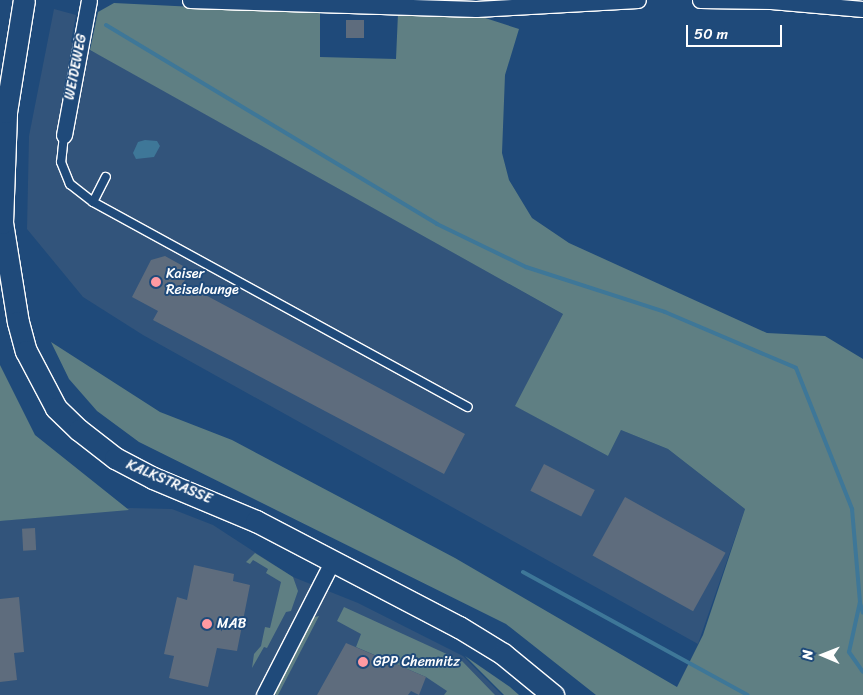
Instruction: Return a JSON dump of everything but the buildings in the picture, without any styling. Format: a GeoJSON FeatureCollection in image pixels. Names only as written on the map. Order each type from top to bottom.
{"type":"FeatureCollection","features":[{"type":"Feature","properties":{"kind":"main road","name":"KALKSTRASSE"},"geometry":{"type":"LineString","coordinates":[[24,0],[6,112],[1,217],[18,322],[26,351],[56,408],[115,458],[153,478],[256,521],[459,628],[503,654],[553,695]]}},
{"type":"Feature","properties":{"kind":"street","name":"WEIDEWEG"},"geometry":{"type":"LineString","coordinates":[[64,135],[88,0]]}},
{"type":"Feature","properties":{"kind":"street"},"geometry":{"type":"LineString","coordinates":[[190,0],[476,9],[638,0]]}},
{"type":"Feature","properties":{"kind":"street"},"geometry":{"type":"LineString","coordinates":[[700,0],[771,0],[863,9]]}},
{"type":"Feature","properties":{"kind":"street"},"geometry":{"type":"LineString","coordinates":[[264,695],[332,562]]}},
{"type":"Feature","properties":{"kind":"lane"},"geometry":{"type":"LineString","coordinates":[[64,135],[61,162],[70,184],[93,202],[468,407]]}},
{"type":"Feature","properties":{"kind":"lane"},"geometry":{"type":"LineString","coordinates":[[93,202],[106,177]]}},
{"type":"Feature","properties":{"kind":"shaded area"},"geometry":{"type":"Polygon","coordinates":[[[54,9],[76,15],[71,42],[100,55],[563,314],[516,406],[608,456],[621,430],[668,449],[745,509],[698,644],[143,335],[83,297],[27,229],[29,136],[54,9]]]}},
{"type":"Feature","properties":{"kind":"shaded area"},"geometry":{"type":"Polygon","coordinates":[[[145,140],[157,141],[160,146],[154,157],[136,159],[133,153],[138,142],[145,140]]]}},
{"type":"Feature","properties":{"kind":"shaded area"},"geometry":{"type":"Polygon","coordinates":[[[129,508],[172,509],[213,525],[293,577],[358,603],[463,656],[502,695],[0,695],[0,521],[129,508]]]}},
{"type":"Feature","properties":{"kind":"green space"},"geometry":{"type":"Polygon","coordinates":[[[114,3],[320,13],[320,57],[396,59],[398,13],[479,16],[519,29],[505,75],[502,153],[509,180],[532,218],[569,243],[767,333],[825,336],[863,359],[863,695],[596,695],[506,624],[139,442],[97,411],[69,379],[51,342],[160,412],[232,440],[455,558],[677,687],[703,635],[745,509],[668,449],[621,430],[608,456],[515,406],[563,314],[90,50],[98,12],[114,3]]]}},
{"type":"Feature","properties":{"kind":"green space"},"geometry":{"type":"Polygon","coordinates":[[[0,365],[35,435],[129,510],[0,521],[0,365]]]}},
{"type":"Feature","properties":{"kind":"green space"},"geometry":{"type":"Polygon","coordinates":[[[255,553],[293,577],[298,591],[291,611],[286,612],[267,648],[264,647],[252,668],[254,654],[261,646],[265,627],[270,628],[281,582],[266,573],[268,569],[253,560],[250,564],[246,562],[255,553]]]}},
{"type":"Feature","properties":{"kind":"green space"},"geometry":{"type":"Polygon","coordinates":[[[344,607],[462,661],[495,695],[444,695],[447,691],[426,677],[356,647],[361,634],[337,621],[344,607]]]}},
{"type":"Feature","properties":{"kind":"green space"},"geometry":{"type":"Polygon","coordinates":[[[319,616],[278,695],[276,695],[273,692],[310,618],[319,616]]]}},
{"type":"Feature","properties":{"kind":"green space"},"geometry":{"type":"Polygon","coordinates":[[[465,656],[510,687],[519,695],[504,695],[465,656]]]}},
{"type":"Feature","properties":{"kind":"waterway"},"geometry":{"type":"LineString","coordinates":[[106,25],[437,224],[526,267],[665,312],[796,368],[852,509],[860,602],[849,652],[863,672]]}},
{"type":"Feature","properties":{"kind":"waterway"},"geometry":{"type":"LineString","coordinates":[[523,572],[748,695]]}},
{"type":"Feature","properties":{"kind":"waterway"},"geometry":{"type":"LineString","coordinates":[[860,603],[863,613]]}},
{"type":"Feature","properties":{"kind":"place","name":"Kaiser Reiselounge"},"geometry":{"type":"Point","coordinates":[156,282]}},
{"type":"Feature","properties":{"kind":"place","name":"MAB"},"geometry":{"type":"Point","coordinates":[207,624]}},
{"type":"Feature","properties":{"kind":"place","name":"GPP Chemnitz"},"geometry":{"type":"Point","coordinates":[363,662]}}]}
